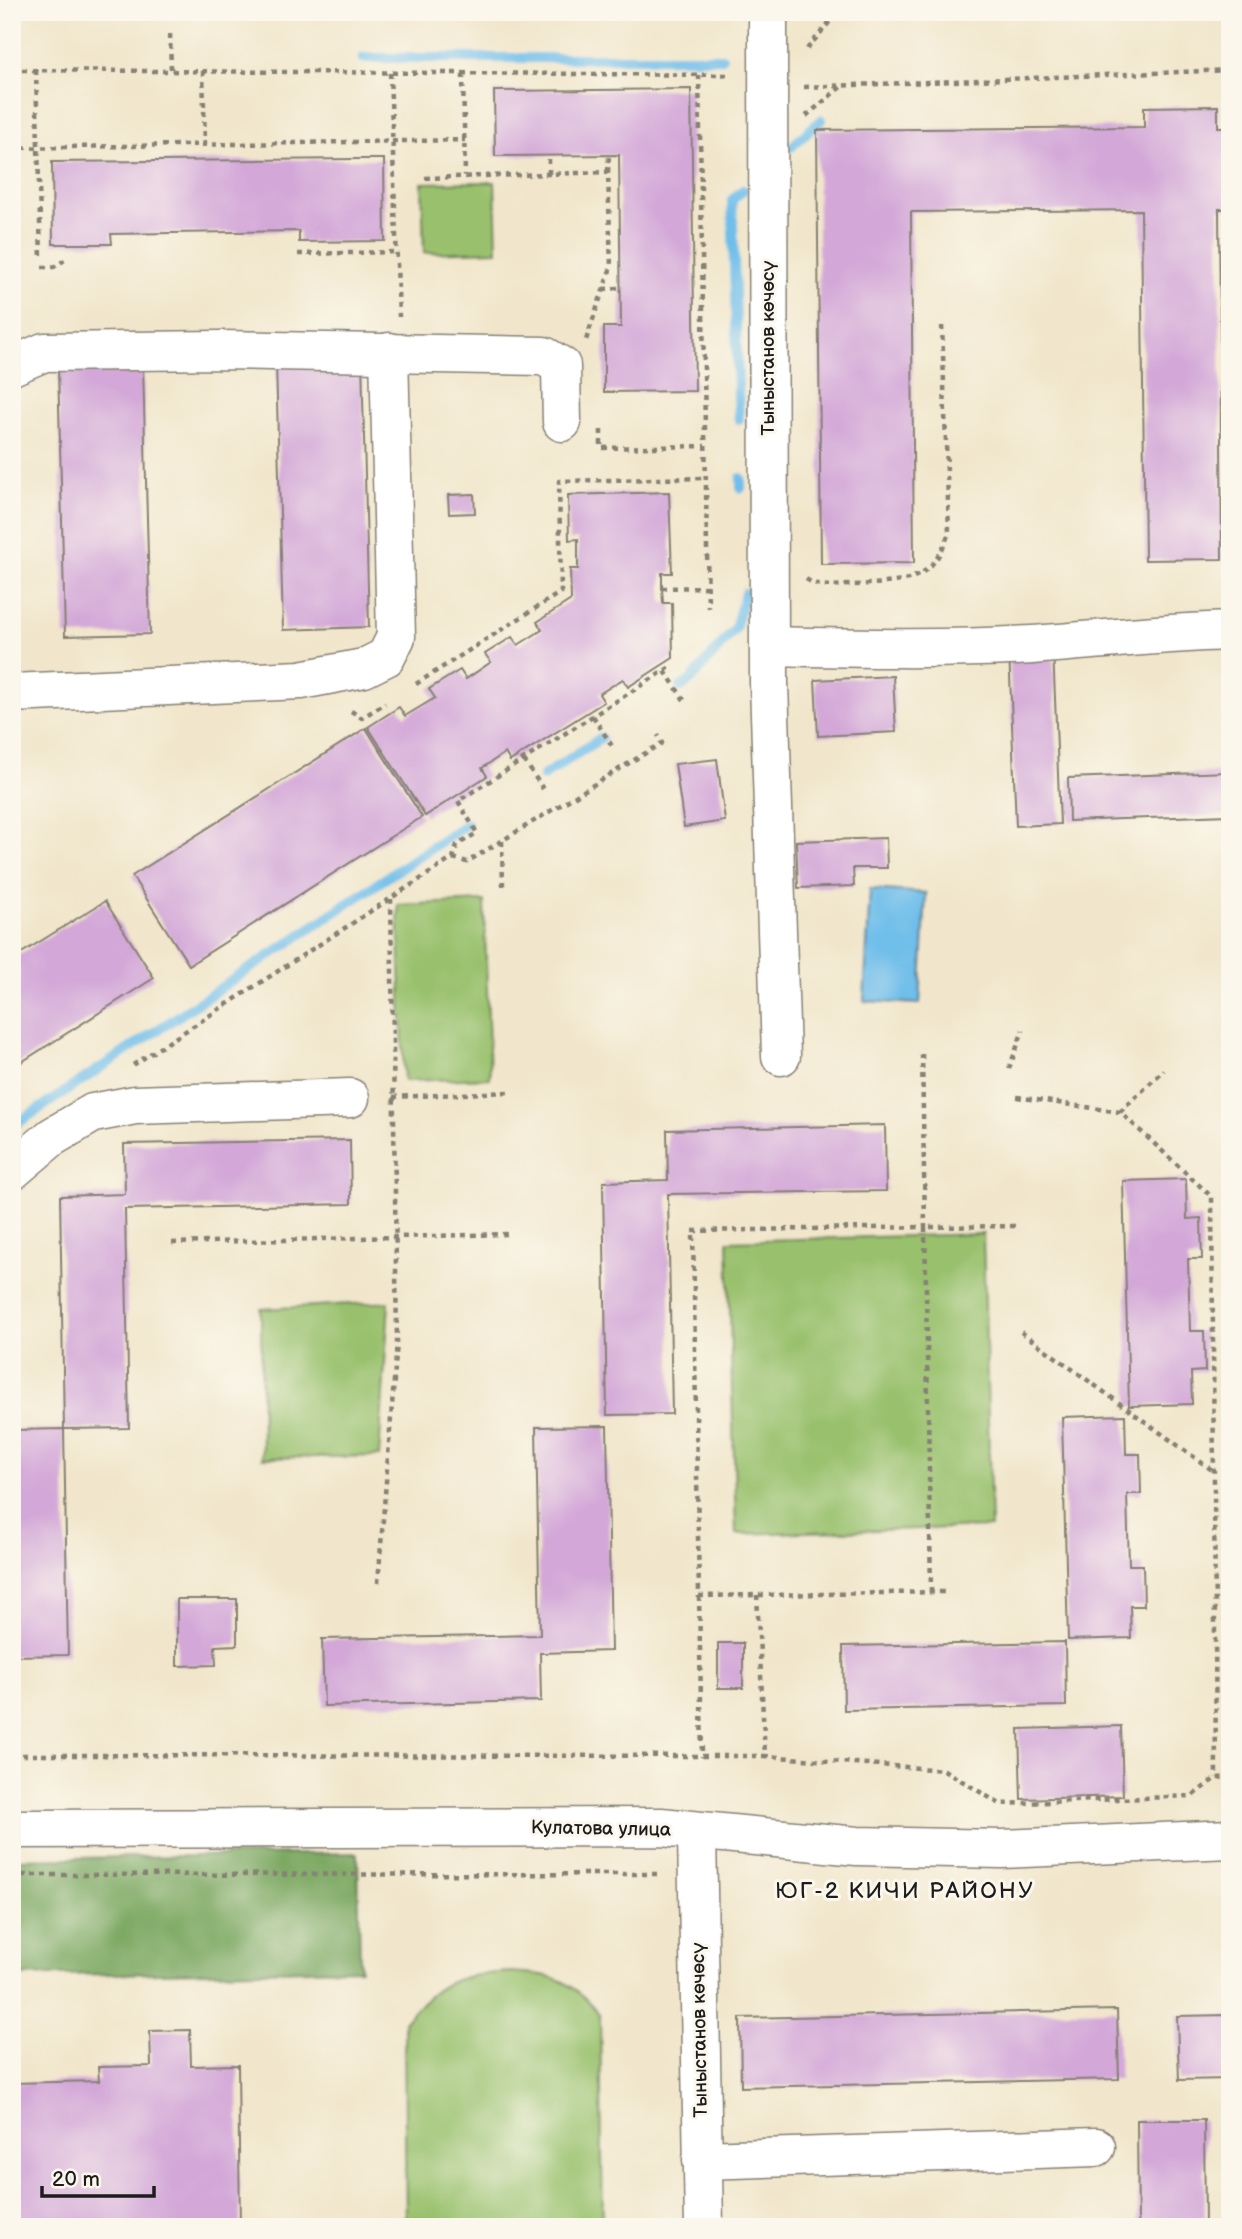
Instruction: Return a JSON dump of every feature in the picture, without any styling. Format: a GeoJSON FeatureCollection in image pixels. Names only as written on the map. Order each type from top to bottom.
{"type":"FeatureCollection","features":[{"type":"Feature","properties":{"kind":"street","name":"Тыныстанов көчөсү"},"geometry":{"type":"LineString","coordinates":[[768,12],[769,684],[782,1056]]}},
{"type":"Feature","properties":{"kind":"street"},"geometry":{"type":"LineString","coordinates":[[12,366],[44,352],[395,352],[544,356],[561,366],[562,422]]}},
{"type":"Feature","properties":{"kind":"street"},"geometry":{"type":"LineString","coordinates":[[12,692],[301,680],[364,668],[386,657],[396,637],[395,352]]}},
{"type":"Feature","properties":{"kind":"street"},"geometry":{"type":"LineString","coordinates":[[769,646],[862,649],[1030,645],[1169,632],[1230,631]]}},
{"type":"Feature","properties":{"kind":"street"},"geometry":{"type":"LineString","coordinates":[[12,1171],[52,1136],[93,1113],[135,1105],[350,1098]]}},
{"type":"Feature","properties":{"kind":"street","name":"Кулатова улица"},"geometry":{"type":"LineString","coordinates":[[12,1829],[660,1827],[697,1833],[857,1846],[1001,1849],[1230,1839]]}},
{"type":"Feature","properties":{"kind":"street","name":"Тыныстанов көчөсү"},"geometry":{"type":"LineString","coordinates":[[697,1833],[704,2227]]}},
{"type":"Feature","properties":{"kind":"street"},"geometry":{"type":"LineString","coordinates":[[702,2160],[1096,2147]]}},
{"type":"Feature","properties":{"kind":"path"},"geometry":{"type":"LineString","coordinates":[[170,34],[171,70]]}},
{"type":"Feature","properties":{"kind":"path"},"geometry":{"type":"LineString","coordinates":[[801,87],[1230,69]]}},
{"type":"Feature","properties":{"kind":"path"},"geometry":{"type":"LineString","coordinates":[[12,70],[741,75]]}},
{"type":"Feature","properties":{"kind":"path"},"geometry":{"type":"LineString","coordinates":[[36,70],[41,259]]}},
{"type":"Feature","properties":{"kind":"path"},"geometry":{"type":"LineString","coordinates":[[203,72],[205,145]]}},
{"type":"Feature","properties":{"kind":"path"},"geometry":{"type":"LineString","coordinates":[[390,73],[397,252],[395,352]]}},
{"type":"Feature","properties":{"kind":"path"},"geometry":{"type":"LineString","coordinates":[[463,74],[465,176]]}},
{"type":"Feature","properties":{"kind":"path"},"geometry":{"type":"LineString","coordinates":[[699,75],[708,608]]}},
{"type":"Feature","properties":{"kind":"path"},"geometry":{"type":"LineString","coordinates":[[803,119],[842,86]]}},
{"type":"Feature","properties":{"kind":"path"},"geometry":{"type":"LineString","coordinates":[[12,148],[465,140]]}},
{"type":"Feature","properties":{"kind":"path"},"geometry":{"type":"LineString","coordinates":[[548,174],[550,156]]}},
{"type":"Feature","properties":{"kind":"path"},"geometry":{"type":"LineString","coordinates":[[583,349],[611,267],[609,156]]}},
{"type":"Feature","properties":{"kind":"path"},"geometry":{"type":"LineString","coordinates":[[425,178],[608,172]]}},
{"type":"Feature","properties":{"kind":"path"},"geometry":{"type":"LineString","coordinates":[[298,254],[397,252]]}},
{"type":"Feature","properties":{"kind":"path"},"geometry":{"type":"LineString","coordinates":[[42,267],[54,267],[66,258]]}},
{"type":"Feature","properties":{"kind":"path"},"geometry":{"type":"LineString","coordinates":[[603,289],[620,288]]}},
{"type":"Feature","properties":{"kind":"path"},"geometry":{"type":"LineString","coordinates":[[802,576],[821,586],[906,582],[925,572],[941,557],[948,533],[942,324]]}},
{"type":"Feature","properties":{"kind":"path"},"geometry":{"type":"LineString","coordinates":[[601,426],[601,448],[705,446]]}},
{"type":"Feature","properties":{"kind":"path"},"geometry":{"type":"LineString","coordinates":[[409,688],[561,592],[559,481],[706,478]]}},
{"type":"Feature","properties":{"kind":"path"},"geometry":{"type":"LineString","coordinates":[[662,588],[708,587]]}},
{"type":"Feature","properties":{"kind":"path"},"geometry":{"type":"LineString","coordinates":[[93,1113],[105,1089],[124,1071],[453,858],[457,845],[477,833],[458,801],[672,666]]}},
{"type":"Feature","properties":{"kind":"path"},"geometry":{"type":"LineString","coordinates":[[665,671],[684,701]]}},
{"type":"Feature","properties":{"kind":"path"},"geometry":{"type":"LineString","coordinates":[[301,680],[362,718],[397,696]]}},
{"type":"Feature","properties":{"kind":"path"},"geometry":{"type":"LineString","coordinates":[[593,716],[612,746]]}},
{"type":"Feature","properties":{"kind":"path"},"geometry":{"type":"LineString","coordinates":[[453,858],[467,862],[662,743],[658,735]]}},
{"type":"Feature","properties":{"kind":"path"},"geometry":{"type":"LineString","coordinates":[[524,760],[542,789]]}},
{"type":"Feature","properties":{"kind":"path"},"geometry":{"type":"LineString","coordinates":[[502,841],[503,887]]}},
{"type":"Feature","properties":{"kind":"path"},"geometry":{"type":"LineString","coordinates":[[378,1583],[397,1342],[391,898]]}},
{"type":"Feature","properties":{"kind":"path"},"geometry":{"type":"LineString","coordinates":[[1009,1069],[1023,1030]]}},
{"type":"Feature","properties":{"kind":"path"},"geometry":{"type":"LineString","coordinates":[[922,1054],[931,1592]]}},
{"type":"Feature","properties":{"kind":"path"},"geometry":{"type":"LineString","coordinates":[[1121,1112],[1164,1070]]}},
{"type":"Feature","properties":{"kind":"path"},"geometry":{"type":"LineString","coordinates":[[350,1098],[508,1092]]}},
{"type":"Feature","properties":{"kind":"path"},"geometry":{"type":"LineString","coordinates":[[1017,1097],[1121,1112],[1212,1197],[1216,1778]]}},
{"type":"Feature","properties":{"kind":"path"},"geometry":{"type":"LineString","coordinates":[[702,1757],[693,1231],[1020,1226]]}},
{"type":"Feature","properties":{"kind":"path"},"geometry":{"type":"LineString","coordinates":[[172,1243],[507,1234]]}},
{"type":"Feature","properties":{"kind":"path"},"geometry":{"type":"LineString","coordinates":[[1021,1332],[1212,1470]]}},
{"type":"Feature","properties":{"kind":"path"},"geometry":{"type":"LineString","coordinates":[[699,1596],[946,1592]]}},
{"type":"Feature","properties":{"kind":"path"},"geometry":{"type":"LineString","coordinates":[[757,1595],[765,1756]]}},
{"type":"Feature","properties":{"kind":"path"},"geometry":{"type":"LineString","coordinates":[[12,1755],[765,1756],[944,1770],[1000,1804],[1192,1796],[1216,1778],[1230,1777]]}},
{"type":"Feature","properties":{"kind":"path"},"geometry":{"type":"LineString","coordinates":[[12,1875],[661,1874],[661,1888]]}},
{"type":"Feature","properties":{"kind":"green space"},"geometry":{"type":"Polygon","coordinates":[[[495,182],[497,251],[424,253],[422,183],[495,182]]]}},
{"type":"Feature","properties":{"kind":"green space"},"geometry":{"type":"Polygon","coordinates":[[[484,901],[490,1078],[404,1081],[398,905],[484,901]]]}},
{"type":"Feature","properties":{"kind":"green space"},"geometry":{"type":"Polygon","coordinates":[[[983,1234],[991,1527],[736,1534],[728,1241],[983,1234]]]}},
{"type":"Feature","properties":{"kind":"green space"},"geometry":{"type":"Polygon","coordinates":[[[389,1302],[379,1456],[262,1458],[261,1309],[389,1302]]]}},
{"type":"Feature","properties":{"kind":"green space"},"geometry":{"type":"Polygon","coordinates":[[[358,1853],[360,1969],[12,1976],[12,1859],[358,1853]]]}},
{"type":"Feature","properties":{"kind":"green space"},"geometry":{"type":"Polygon","coordinates":[[[510,1972],[540,1975],[561,1981],[579,1993],[600,2015],[603,2227],[406,2227],[404,2022],[428,1997],[449,1983],[475,1976],[510,1972]]]}},
{"type":"Feature","properties":{"kind":"water"},"geometry":{"type":"Polygon","coordinates":[[[870,889],[926,893],[920,1004],[864,1001],[870,889]]]}},
{"type":"Feature","properties":{"kind":"building"},"geometry":{"type":"Polygon","coordinates":[[[691,89],[695,391],[604,392],[604,327],[621,327],[619,155],[495,156],[494,91],[691,89]]]}},
{"type":"Feature","properties":{"kind":"building"},"geometry":{"type":"Polygon","coordinates":[[[1218,106],[1218,127],[1230,127],[1230,209],[1219,209],[1222,559],[1145,560],[1141,210],[911,212],[914,563],[821,564],[817,130],[1144,127],[1144,107],[1218,106]]]}},
{"type":"Feature","properties":{"kind":"building"},"geometry":{"type":"Polygon","coordinates":[[[384,159],[385,241],[299,242],[299,231],[111,234],[112,244],[53,244],[52,162],[384,159]]]}},
{"type":"Feature","properties":{"kind":"building"},"geometry":{"type":"Polygon","coordinates":[[[362,360],[369,627],[283,630],[276,362],[362,360]]]}},
{"type":"Feature","properties":{"kind":"building"},"geometry":{"type":"Polygon","coordinates":[[[143,365],[150,634],[65,636],[58,368],[143,365]]]}},
{"type":"Feature","properties":{"kind":"building"},"geometry":{"type":"Polygon","coordinates":[[[669,492],[672,573],[662,573],[662,588],[663,603],[672,603],[673,658],[628,687],[623,679],[599,694],[604,702],[510,761],[505,753],[482,768],[487,776],[425,816],[368,727],[399,707],[405,716],[435,698],[429,689],[460,670],[466,679],[491,662],[485,654],[512,637],[518,645],[542,630],[537,622],[571,600],[570,569],[578,569],[578,539],[569,540],[568,495],[669,492]]]}},
{"type":"Feature","properties":{"kind":"building"},"geometry":{"type":"Polygon","coordinates":[[[474,494],[475,513],[449,514],[448,495],[474,494]]]}},
{"type":"Feature","properties":{"kind":"building"},"geometry":{"type":"Polygon","coordinates":[[[1227,551],[1230,551],[1230,579],[1227,579],[1227,551]]]}},
{"type":"Feature","properties":{"kind":"building"},"geometry":{"type":"Polygon","coordinates":[[[1053,648],[1060,824],[1016,826],[1009,650],[1053,648]]]}},
{"type":"Feature","properties":{"kind":"building"},"geometry":{"type":"Polygon","coordinates":[[[893,676],[896,732],[818,736],[815,680],[893,676]]]}},
{"type":"Feature","properties":{"kind":"building"},"geometry":{"type":"Polygon","coordinates":[[[366,728],[422,817],[189,965],[132,876],[366,728]]]}},
{"type":"Feature","properties":{"kind":"building"},"geometry":{"type":"Polygon","coordinates":[[[717,759],[725,821],[684,827],[675,764],[717,759]]]}},
{"type":"Feature","properties":{"kind":"building"},"geometry":{"type":"Polygon","coordinates":[[[1227,772],[1228,815],[1069,821],[1068,778],[1227,772]]]}},
{"type":"Feature","properties":{"kind":"building"},"geometry":{"type":"Polygon","coordinates":[[[886,838],[887,868],[853,868],[854,886],[798,888],[796,841],[886,838]]]}},
{"type":"Feature","properties":{"kind":"building"},"geometry":{"type":"Polygon","coordinates":[[[105,901],[154,978],[12,1068],[12,959],[105,901]]]}},
{"type":"Feature","properties":{"kind":"building"},"geometry":{"type":"Polygon","coordinates":[[[885,1125],[886,1191],[668,1194],[672,1414],[607,1415],[603,1182],[668,1180],[667,1130],[885,1125]]]}},
{"type":"Feature","properties":{"kind":"building"},"geometry":{"type":"Polygon","coordinates":[[[350,1140],[351,1204],[125,1209],[129,1428],[64,1429],[60,1196],[125,1194],[124,1144],[350,1140]]]}},
{"type":"Feature","properties":{"kind":"building"},"geometry":{"type":"Polygon","coordinates":[[[1186,1179],[1187,1219],[1201,1218],[1202,1259],[1188,1259],[1190,1331],[1204,1331],[1205,1371],[1191,1372],[1192,1404],[1129,1406],[1123,1181],[1186,1179]]]}},
{"type":"Feature","properties":{"kind":"building"},"geometry":{"type":"Polygon","coordinates":[[[1125,1415],[1126,1454],[1140,1454],[1141,1494],[1127,1494],[1129,1565],[1143,1565],[1144,1606],[1130,1606],[1131,1638],[1068,1640],[1062,1417],[1125,1415]]]}},
{"type":"Feature","properties":{"kind":"building"},"geometry":{"type":"Polygon","coordinates":[[[607,1426],[611,1651],[540,1653],[541,1701],[324,1706],[322,1639],[540,1635],[536,1427],[607,1426]]]}},
{"type":"Feature","properties":{"kind":"building"},"geometry":{"type":"Polygon","coordinates":[[[64,1429],[68,1655],[12,1656],[12,1430],[64,1429]]]}},
{"type":"Feature","properties":{"kind":"building"},"geometry":{"type":"Polygon","coordinates":[[[177,1599],[237,1599],[237,1645],[215,1646],[216,1665],[177,1666],[177,1599]]]}},
{"type":"Feature","properties":{"kind":"building"},"geometry":{"type":"Polygon","coordinates":[[[1065,1642],[1066,1706],[844,1710],[843,1646],[1065,1642]]]}},
{"type":"Feature","properties":{"kind":"building"},"geometry":{"type":"Polygon","coordinates":[[[718,1643],[743,1643],[743,1688],[718,1688],[718,1643]]]}},
{"type":"Feature","properties":{"kind":"building"},"geometry":{"type":"Polygon","coordinates":[[[1121,1726],[1123,1796],[1021,1799],[1019,1729],[1121,1726]]]}},
{"type":"Feature","properties":{"kind":"building"},"geometry":{"type":"Polygon","coordinates":[[[1117,2010],[1119,2079],[741,2087],[740,2018],[1117,2010]]]}},
{"type":"Feature","properties":{"kind":"building"},"geometry":{"type":"Polygon","coordinates":[[[1230,2015],[1230,2079],[1179,2080],[1177,2016],[1230,2015]]]}},
{"type":"Feature","properties":{"kind":"building"},"geometry":{"type":"Polygon","coordinates":[[[190,2030],[191,2066],[238,2065],[240,2227],[12,2227],[12,2083],[99,2081],[98,2067],[151,2066],[150,2031],[190,2030]]]}},
{"type":"Feature","properties":{"kind":"building"},"geometry":{"type":"Polygon","coordinates":[[[1137,2120],[1204,2120],[1205,2227],[1138,2227],[1137,2120]]]}},
{"type":"Feature","properties":{"kind":"waterway"},"geometry":{"type":"LineString","coordinates":[[363,58],[722,58]]}},
{"type":"Feature","properties":{"kind":"waterway"},"geometry":{"type":"LineString","coordinates":[[791,147],[821,120]]}},
{"type":"Feature","properties":{"kind":"waterway"},"geometry":{"type":"LineString","coordinates":[[739,419],[732,200],[743,190]]}},
{"type":"Feature","properties":{"kind":"waterway"},"geometry":{"type":"LineString","coordinates":[[741,478],[741,488]]}},
{"type":"Feature","properties":{"kind":"waterway"},"geometry":{"type":"LineString","coordinates":[[681,687],[691,680],[735,629],[745,593]]}},
{"type":"Feature","properties":{"kind":"waterway"},"geometry":{"type":"LineString","coordinates":[[543,776],[601,738]]}},
{"type":"Feature","properties":{"kind":"waterway"},"geometry":{"type":"LineString","coordinates":[[12,1127],[467,824]]}},
{"type":"Feature","properties":{"kind":"district","name":"ЮГ-2 КИЧИ РАЙОНУ"},"geometry":{"type":"Point","coordinates":[905,1891]}}]}
